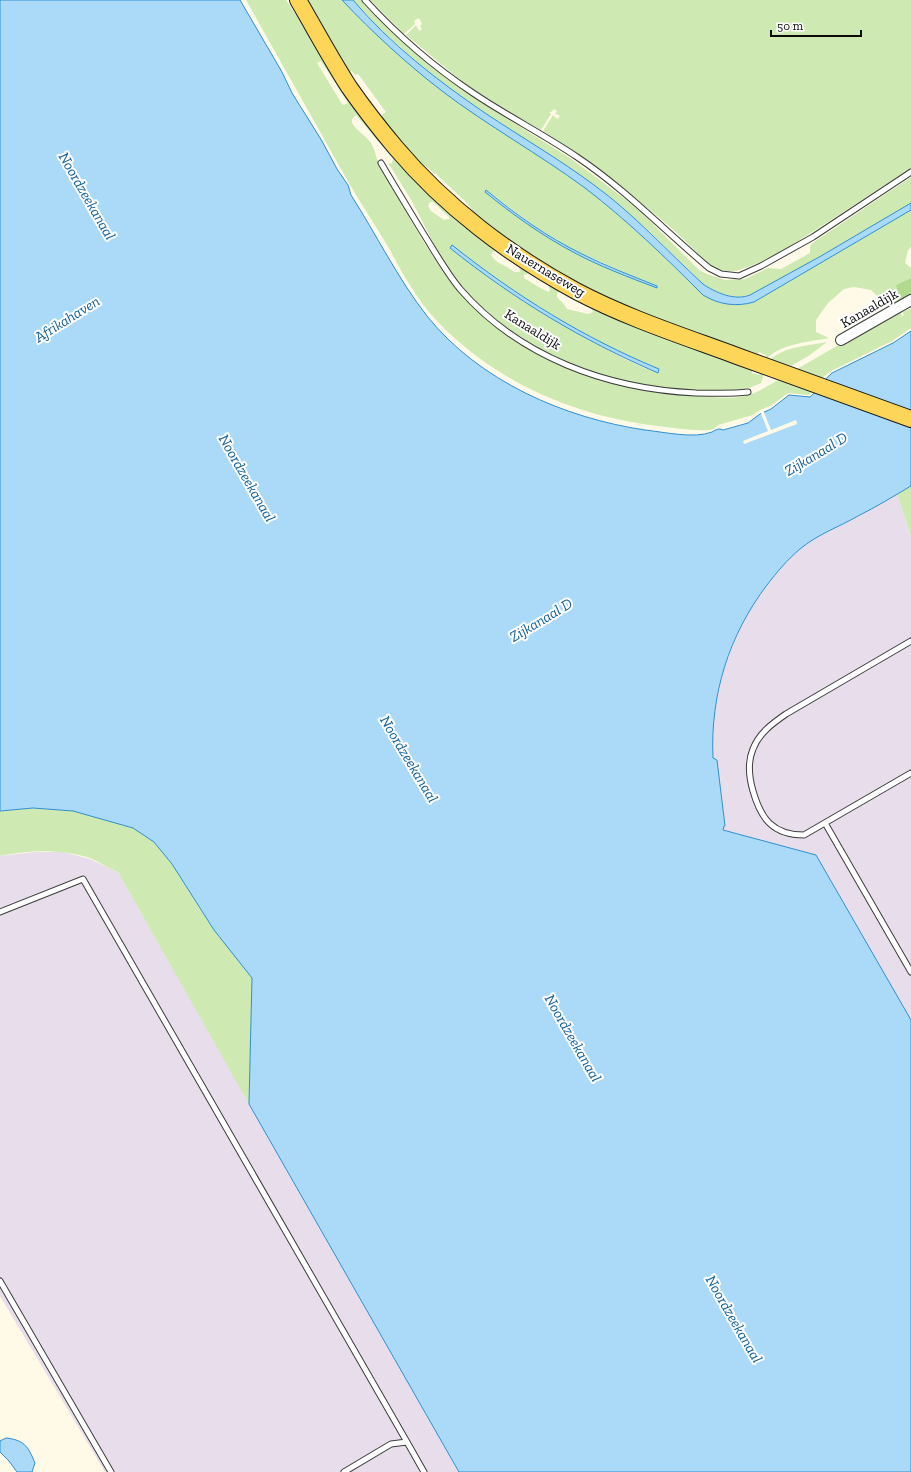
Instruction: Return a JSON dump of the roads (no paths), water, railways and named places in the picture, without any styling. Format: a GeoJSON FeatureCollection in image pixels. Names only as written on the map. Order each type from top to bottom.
{"type":"FeatureCollection","features":[{"type":"Feature","properties":{"kind":"main road","name":"Nauernaseweg"},"geometry":{"type":"LineString","coordinates":[[298,0],[349,87],[396,148],[440,193],[482,229],[528,262],[577,291],[645,321],[911,419]]}},
{"type":"Feature","properties":{"kind":"street","name":"Kanaaldijk"},"geometry":{"type":"LineString","coordinates":[[841,340],[911,300]]}},
{"type":"Feature","properties":{"kind":"lane"},"geometry":{"type":"LineString","coordinates":[[365,0],[404,38],[460,83],[484,100],[577,157],[635,202],[709,268],[721,274],[739,276],[761,266],[813,237],[911,172]]}},
{"type":"Feature","properties":{"kind":"lane","name":"Kanaaldijk"},"geometry":{"type":"LineString","coordinates":[[381,163],[443,266],[459,288],[481,312],[534,350],[576,369],[620,383],[650,389],[679,392],[748,392]]}},
{"type":"Feature","properties":{"kind":"lane"},"geometry":{"type":"LineString","coordinates":[[911,641],[786,714],[772,724],[760,736],[756,743],[750,758],[749,775],[756,801],[763,816],[769,823],[781,831],[796,835],[804,835],[911,773]]}},
{"type":"Feature","properties":{"kind":"lane"},"geometry":{"type":"LineString","coordinates":[[825,823],[911,972]]}},
{"type":"Feature","properties":{"kind":"lane"},"geometry":{"type":"LineString","coordinates":[[0,912],[83,879],[424,1472]]}},
{"type":"Feature","properties":{"kind":"lane"},"geometry":{"type":"LineString","coordinates":[[0,1281],[111,1472]]}},
{"type":"Feature","properties":{"kind":"lane"},"geometry":{"type":"LineString","coordinates":[[344,1472],[391,1444],[407,1442]]}},
{"type":"Feature","properties":{"kind":"water"},"geometry":{"type":"Polygon","coordinates":[[[0,0],[240,0],[282,72],[292,93],[348,185],[351,195],[416,302],[448,339],[472,360],[497,377],[525,393],[554,406],[584,416],[645,430],[688,435],[705,434],[717,429],[723,430],[748,423],[760,414],[771,409],[789,395],[810,397],[832,373],[893,343],[911,331],[911,486],[807,544],[791,557],[771,580],[742,624],[732,645],[719,689],[715,711],[713,758],[717,760],[725,826],[723,830],[816,855],[911,1020],[911,1472],[459,1472],[249,1104],[252,978],[214,930],[172,864],[154,842],[133,828],[73,811],[33,808],[0,811],[0,0]]]}},
{"type":"Feature","properties":{"kind":"water"},"geometry":{"type":"Polygon","coordinates":[[[342,0],[353,0],[383,32],[432,75],[485,113],[567,166],[609,196],[637,220],[703,284],[720,293],[732,297],[744,297],[750,295],[821,256],[911,203],[911,210],[754,302],[735,305],[715,301],[703,295],[660,253],[601,200],[550,163],[459,104],[429,81],[390,48],[342,0]]]}},
{"type":"Feature","properties":{"kind":"water"},"geometry":{"type":"Polygon","coordinates":[[[486,190],[508,208],[556,240],[600,263],[657,286],[657,288],[603,267],[561,245],[516,216],[485,192],[486,190]]]}},
{"type":"Feature","properties":{"kind":"water"},"geometry":{"type":"Polygon","coordinates":[[[452,245],[501,282],[551,314],[604,344],[659,369],[658,373],[576,333],[524,302],[474,267],[450,248],[452,245]]]}},
{"type":"Feature","properties":{"kind":"water"},"geometry":{"type":"Polygon","coordinates":[[[6,1438],[17,1440],[25,1445],[35,1463],[32,1472],[17,1472],[0,1452],[0,1441],[6,1438]]]}},
{"type":"Feature","properties":{"kind":"water label","name":"Noordzeekanaal"},"geometry":{"type":"Point","coordinates":[87,196]}},
{"type":"Feature","properties":{"kind":"water label","name":"Afrikahaven"},"geometry":{"type":"Point","coordinates":[67,319]}},
{"type":"Feature","properties":{"kind":"water label","name":"Zijkanaal D"},"geometry":{"type":"Point","coordinates":[816,454]}},
{"type":"Feature","properties":{"kind":"water label","name":"Noordzeekanaal"},"geometry":{"type":"Point","coordinates":[247,478]}},
{"type":"Feature","properties":{"kind":"water label","name":"Zijkanaal D"},"geometry":{"type":"Point","coordinates":[541,620]}},
{"type":"Feature","properties":{"kind":"water label","name":"Noordzeekanaal"},"geometry":{"type":"Point","coordinates":[409,759]}},
{"type":"Feature","properties":{"kind":"water label","name":"Noordzeekanaal"},"geometry":{"type":"Point","coordinates":[573,1038]}},
{"type":"Feature","properties":{"kind":"water label","name":"Noordzeekanaal"},"geometry":{"type":"Point","coordinates":[734,1319]}}]}
